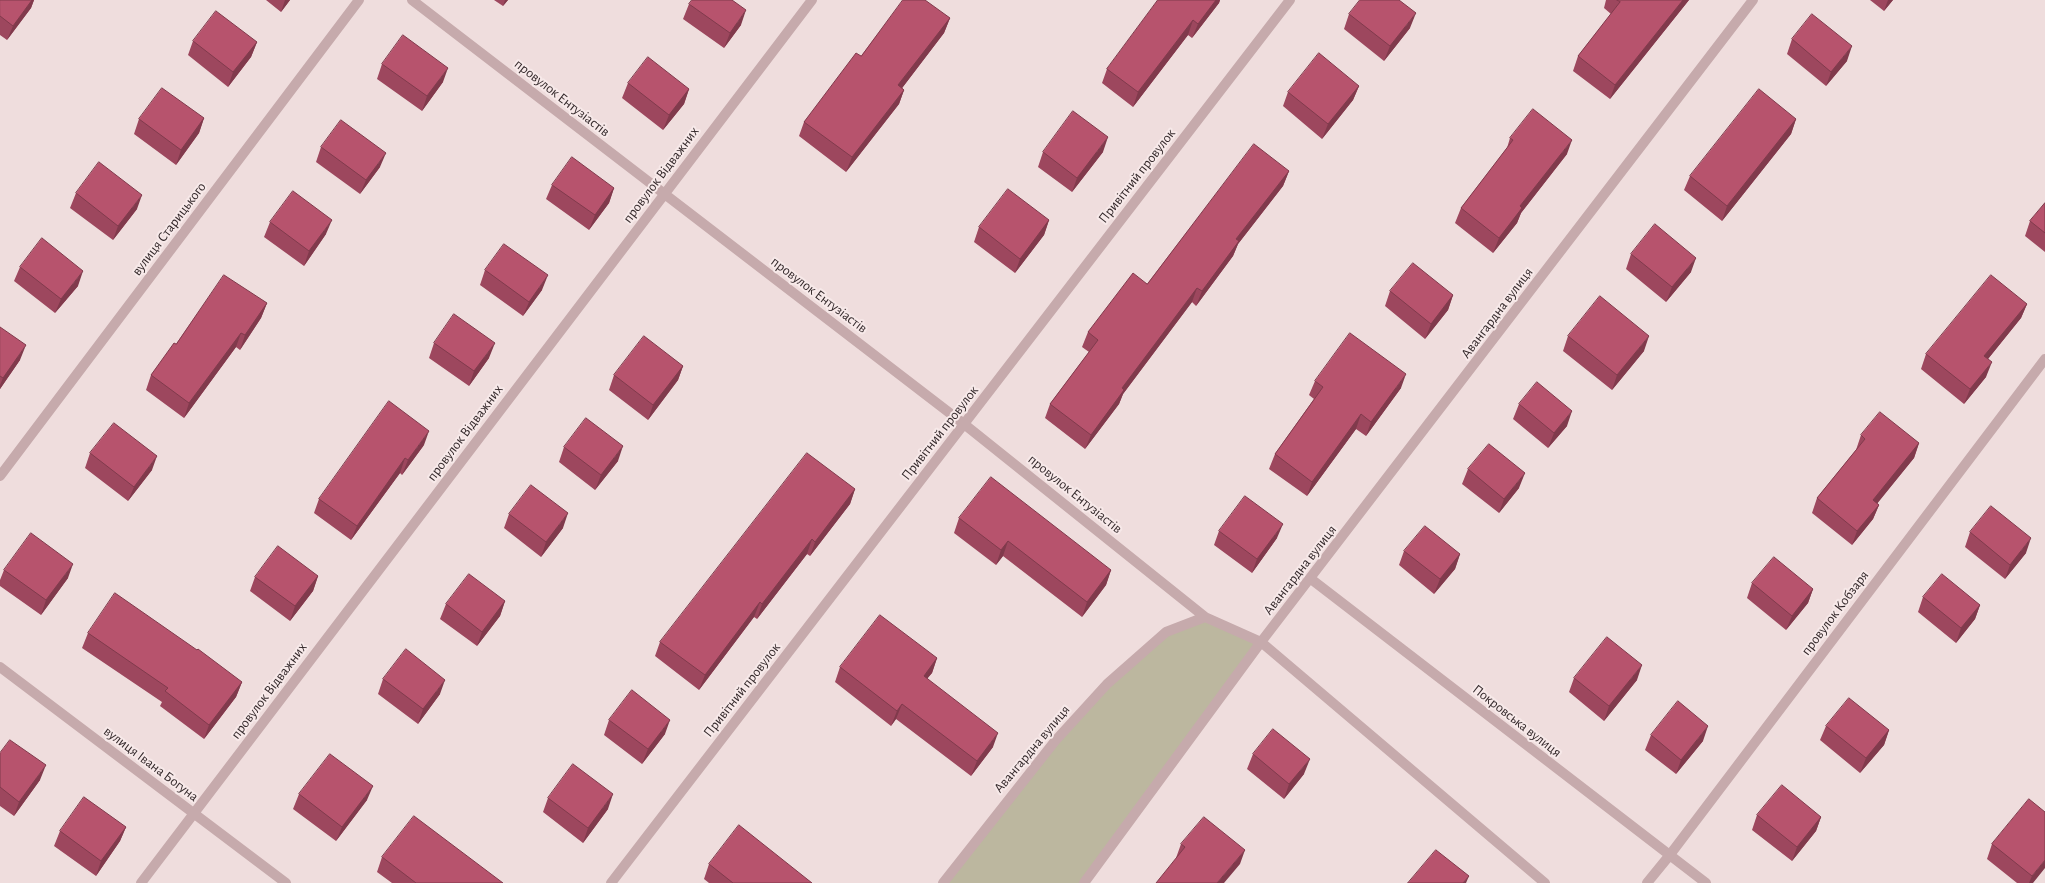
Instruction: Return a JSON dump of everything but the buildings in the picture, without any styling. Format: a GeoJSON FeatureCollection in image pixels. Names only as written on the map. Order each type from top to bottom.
{"type":"FeatureCollection","features":[{"type":"Feature","properties":{"kind":"street","name":"вулиця Старицького"},"geometry":{"type":"LineString","coordinates":[[0,476],[359,0]]}},
{"type":"Feature","properties":{"kind":"street","name":"провулок Ентузіастів"},"geometry":{"type":"LineString","coordinates":[[412,0],[964,424],[1205,617]]}},
{"type":"Feature","properties":{"kind":"street","name":"провулок Відважних"},"geometry":{"type":"LineString","coordinates":[[141,883],[812,0]]}},
{"type":"Feature","properties":{"kind":"street","name":"Привітний провулок"},"geometry":{"type":"LineString","coordinates":[[611,883],[1290,0]]}},
{"type":"Feature","properties":{"kind":"street","name":"Авангардна вулиця"},"geometry":{"type":"LineString","coordinates":[[1084,883],[1261,642],[1311,579],[1753,0]]}},
{"type":"Feature","properties":{"kind":"street","name":"провулок Кобзаря"},"geometry":{"type":"LineString","coordinates":[[1647,883],[2045,359]]}},
{"type":"Feature","properties":{"kind":"street","name":"Покровська вулиця"},"geometry":{"type":"LineString","coordinates":[[1311,579],[1706,883]]}},
{"type":"Feature","properties":{"kind":"street","name":"Авангардна вулиця"},"geometry":{"type":"LineString","coordinates":[[943,883],[1055,741],[1107,684],[1166,632],[1205,617]]}},
{"type":"Feature","properties":{"kind":"street"},"geometry":{"type":"LineString","coordinates":[[1205,617],[1261,642],[1545,883]]}},
{"type":"Feature","properties":{"kind":"street","name":"вулиця Івана Богуна"},"geometry":{"type":"LineString","coordinates":[[0,667],[286,883]]}},
{"type":"Feature","properties":{"kind":"shaded area"},"geometry":{"type":"Polygon","coordinates":[[[1205,617],[1261,642],[1084,883],[943,883],[1055,741],[1166,632],[1205,617]]]}}]}
